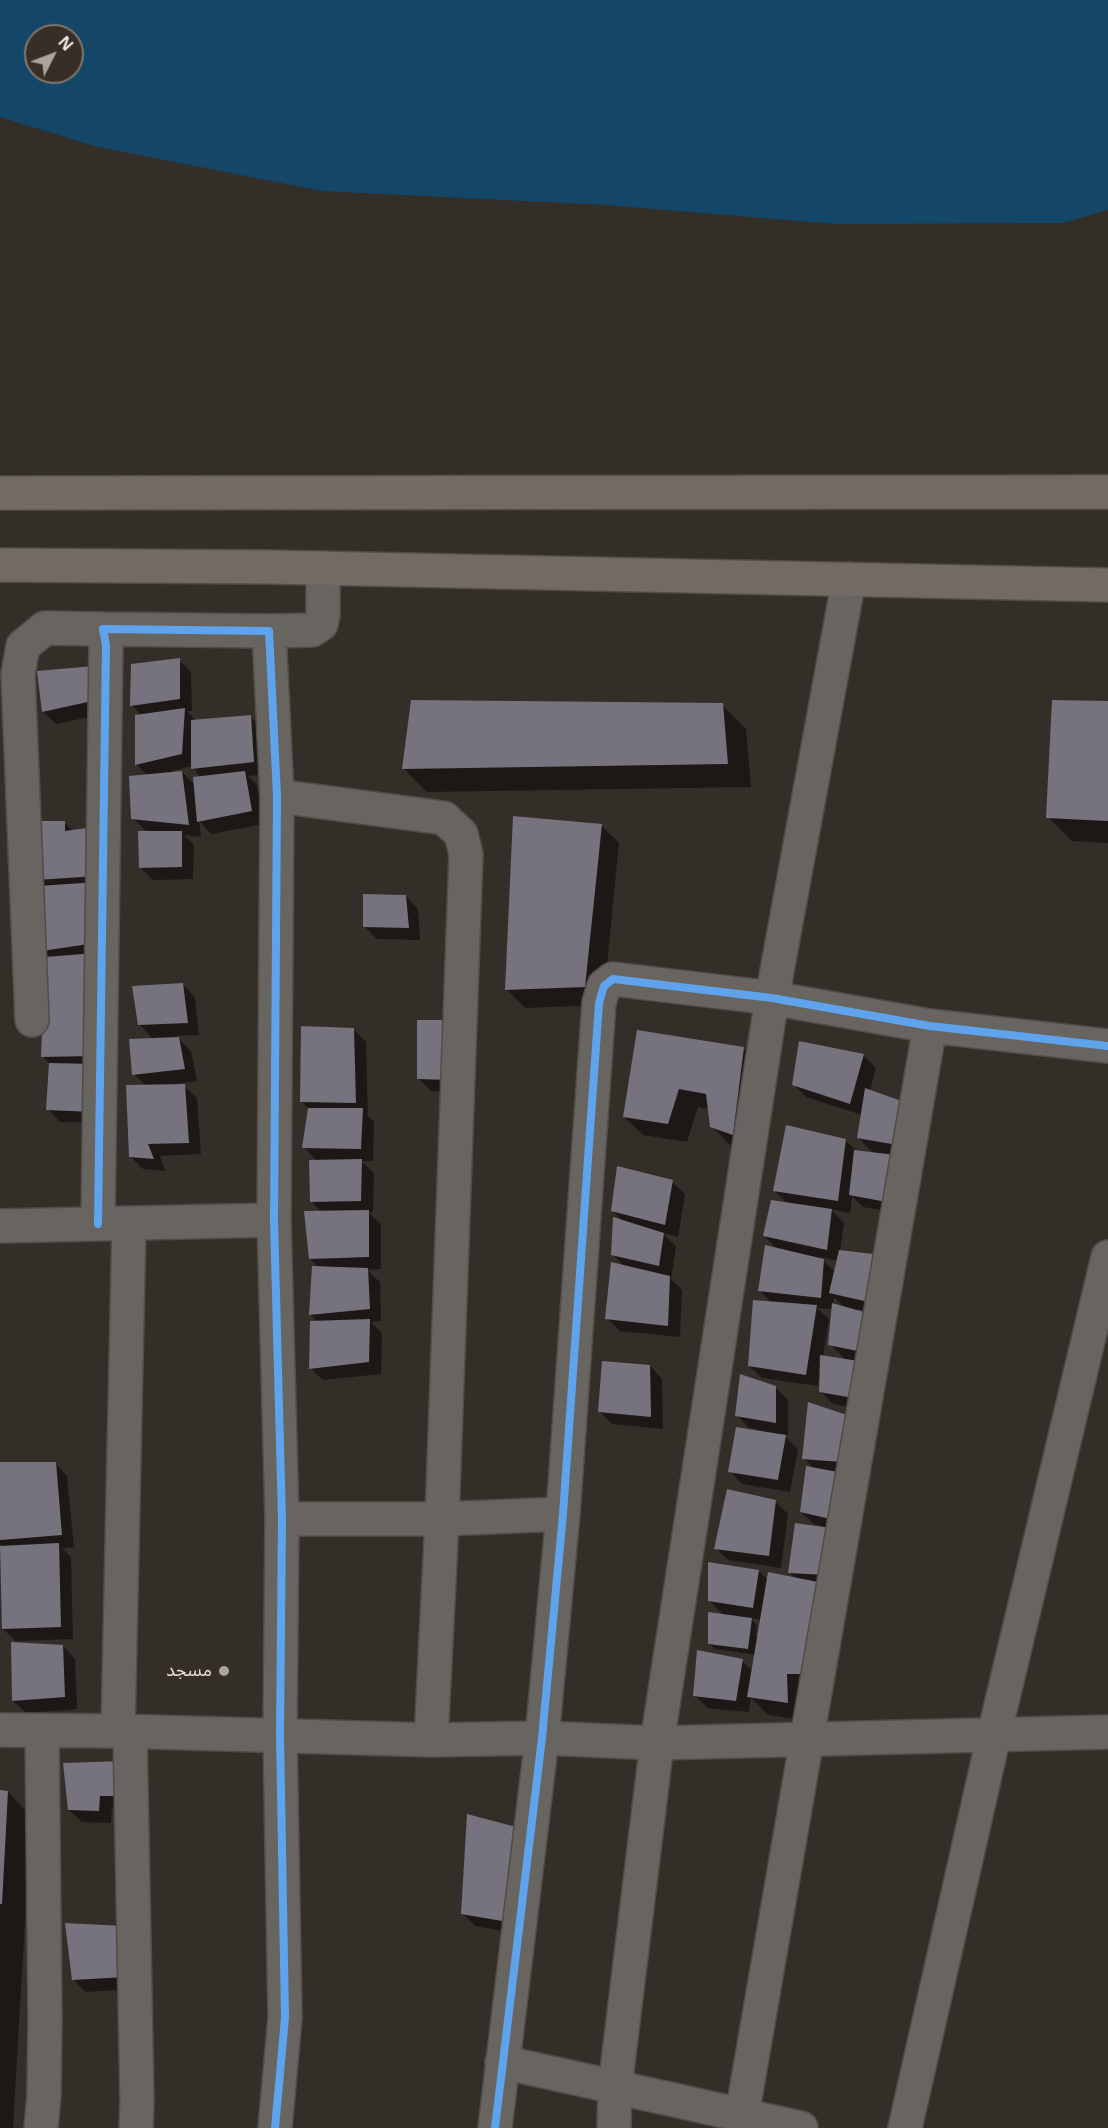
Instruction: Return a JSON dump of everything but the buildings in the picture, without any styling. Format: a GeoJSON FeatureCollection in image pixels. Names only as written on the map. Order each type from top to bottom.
{"type":"FeatureCollection","features":[{"type":"Feature","properties":{"kind":"main road"},"geometry":{"type":"LineString","coordinates":[[0,493],[1108,492]]}},
{"type":"Feature","properties":{"kind":"main road"},"geometry":{"type":"LineString","coordinates":[[0,565],[323,568],[1108,585]]}},
{"type":"Feature","properties":{"kind":"street"},"geometry":{"type":"LineString","coordinates":[[32,1020],[18,674],[23,646],[45,628],[312,630],[321,624],[323,615],[323,568]]}},
{"type":"Feature","properties":{"kind":"street"},"geometry":{"type":"LineString","coordinates":[[614,2128],[615,2087],[657,1743],[772,998],[849,579]]}},
{"type":"Feature","properties":{"kind":"street"},"geometry":{"type":"LineString","coordinates":[[103,629],[106,645],[124,1731],[137,2090],[136,2128]]}},
{"type":"Feature","properties":{"kind":"street"},"geometry":{"type":"LineString","coordinates":[[269,631],[277,796],[274,1220],[282,1519],[280,1735],[285,2018],[275,2128]]}},
{"type":"Feature","properties":{"kind":"street"},"geometry":{"type":"LineString","coordinates":[[277,796],[444,818],[461,834],[466,854],[442,1519],[431,1740]]}},
{"type":"Feature","properties":{"kind":"street"},"geometry":{"type":"LineString","coordinates":[[495,2128],[542,1738],[563,1514],[599,1003],[604,986],[614,979],[772,998],[930,1026],[1108,1046]]}},
{"type":"Feature","properties":{"kind":"street"},"geometry":{"type":"LineString","coordinates":[[742,2115],[930,1026]]}},
{"type":"Feature","properties":{"kind":"street"},"geometry":{"type":"LineString","coordinates":[[0,1226],[274,1220]]}},
{"type":"Feature","properties":{"kind":"street"},"geometry":{"type":"LineString","coordinates":[[905,2128],[994,1735],[1108,1257]]}},
{"type":"Feature","properties":{"kind":"street"},"geometry":{"type":"LineString","coordinates":[[282,1519],[442,1519],[563,1514]]}},
{"type":"Feature","properties":{"kind":"street"},"geometry":{"type":"LineString","coordinates":[[0,1730],[124,1731],[431,1740],[542,1738],[657,1743],[1108,1732]]}},
{"type":"Feature","properties":{"kind":"street"},"geometry":{"type":"LineString","coordinates":[[41,2128],[45,2020],[42,1731]]}},
{"type":"Feature","properties":{"kind":"street"},"geometry":{"type":"LineString","coordinates":[[502,2062],[801,2128]]}},
{"type":"Feature","properties":{"kind":"water"},"geometry":{"type":"Polygon","coordinates":[[[0,0],[1108,0],[1108,210],[1063,223],[836,224],[605,205],[322,191],[94,146],[0,117],[0,0]]]}},
{"type":"Feature","properties":{"kind":"cycle path"},"geometry":{"type":"LineString","coordinates":[[98,1224],[106,645],[103,629],[269,631],[277,796],[274,1220],[282,1519],[280,1735],[285,2018],[275,2128]]}},
{"type":"Feature","properties":{"kind":"cycle path"},"geometry":{"type":"LineString","coordinates":[[495,2128],[542,1738],[563,1514],[599,1003],[604,986],[613,979],[772,998],[930,1026],[1108,1046]]}},
{"type":"Feature","properties":{"kind":"place","name":"مسجد"},"geometry":{"type":"Point","coordinates":[224,1671]}}]}
